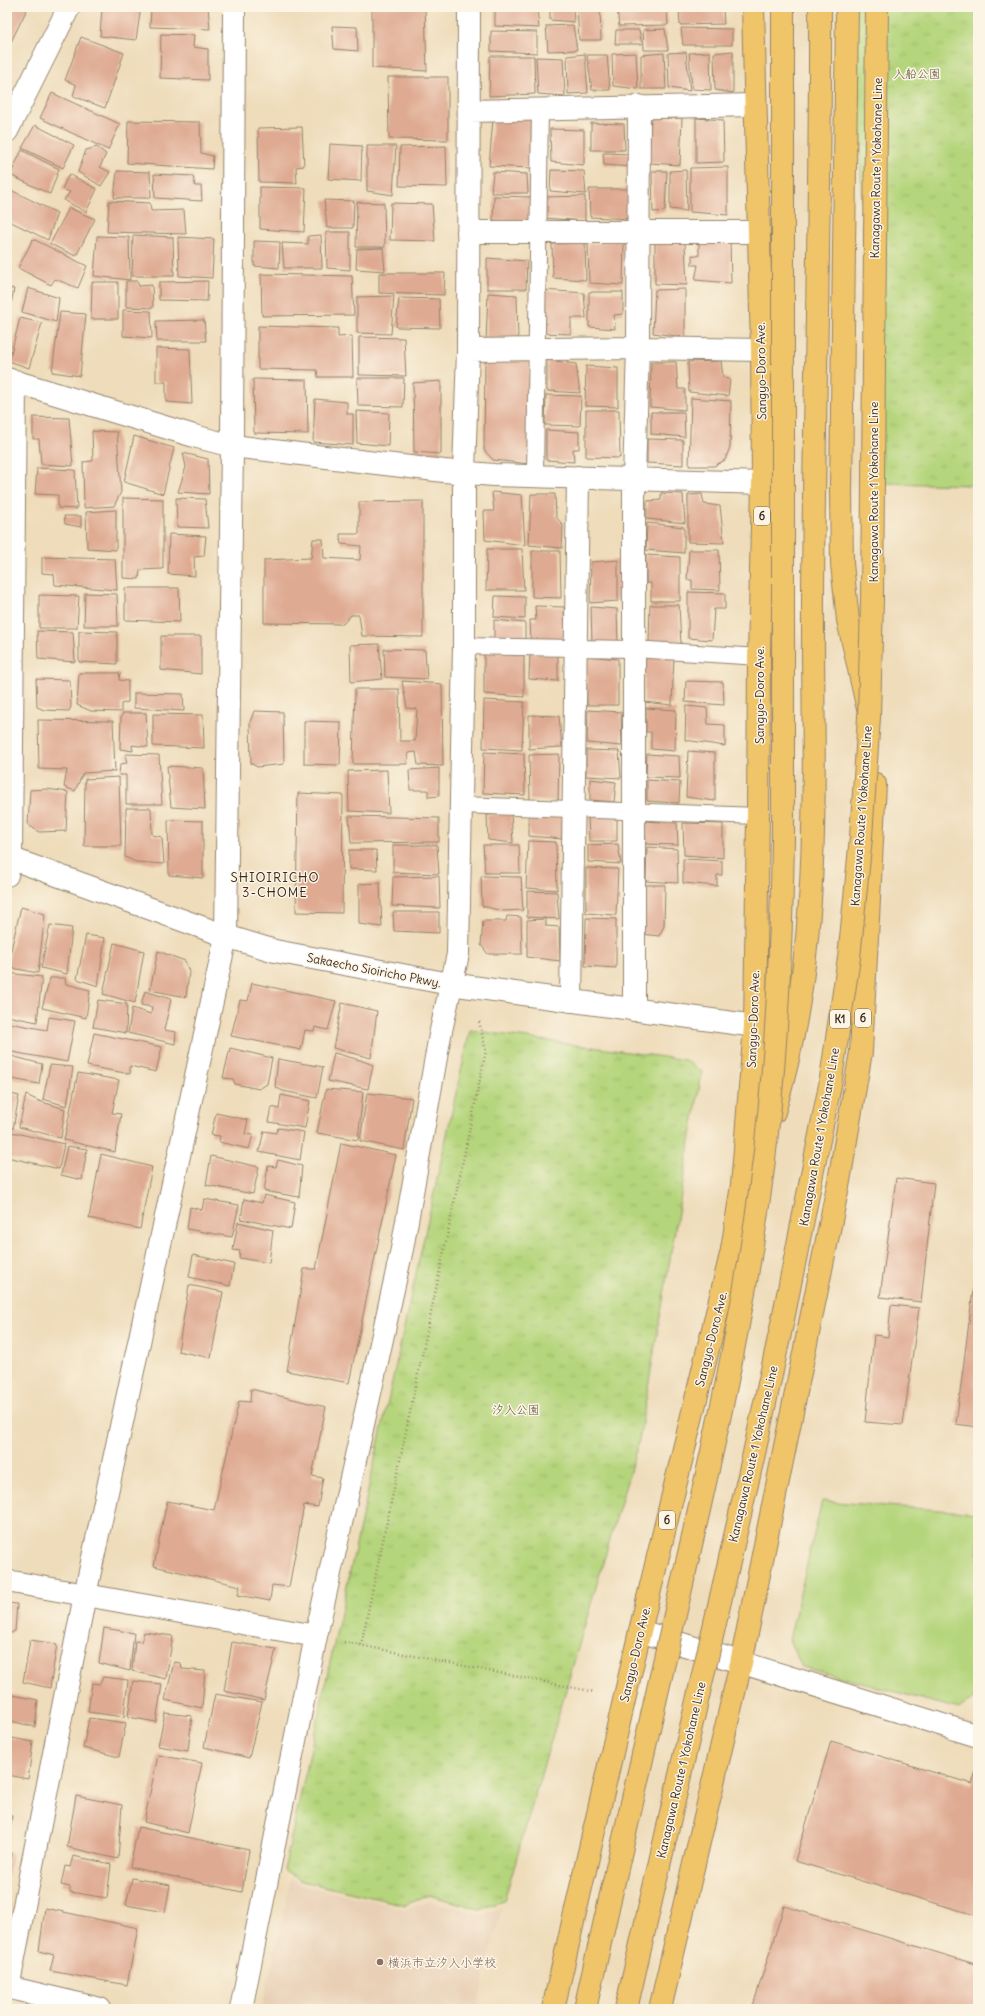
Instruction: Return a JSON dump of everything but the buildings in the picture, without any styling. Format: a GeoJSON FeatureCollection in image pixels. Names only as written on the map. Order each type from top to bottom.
{"type":"FeatureCollection","features":[{"type":"Feature","properties":{"kind":"main road","name":"Sangyo-Doro Ave."},"geometry":{"type":"LineString","coordinates":[[553,2009],[640,1631],[732,1250],[742,1185],[755,1026],[759,657],[763,483],[762,350],[757,232],[753,7]]}},
{"type":"Feature","properties":{"kind":"main road"},"geometry":{"type":"LineString","coordinates":[[585,2009],[714,1442],[739,1316],[760,1193],[774,1074],[781,960],[784,839],[783,7]]}},
{"type":"Feature","properties":{"kind":"main road"},"geometry":{"type":"LineString","coordinates":[[732,1250],[785,1076],[799,1007],[807,936],[815,788],[813,599],[821,126],[820,7]]}},
{"type":"Feature","properties":{"kind":"main road"},"geometry":{"type":"LineString","coordinates":[[847,7],[841,491],[842,564],[848,620],[856,665],[876,743]]}},
{"type":"Feature","properties":{"kind":"main road","name":"6"},"geometry":{"type":"LineString","coordinates":[[660,2009],[741,1663],[839,1181],[861,1052],[876,743],[881,482],[878,7]]}},
{"type":"Feature","properties":{"kind":"main road","name":"Kanagawa Route 1 Yokohane Line"},"geometry":{"type":"LineString","coordinates":[[626,2009],[753,1458],[782,1324],[830,1085],[849,958],[861,837],[869,717],[872,600],[878,7]]}},
{"type":"Feature","properties":{"kind":"street"},"geometry":{"type":"LineString","coordinates":[[7,131],[69,7]]}},
{"type":"Feature","properties":{"kind":"street"},"geometry":{"type":"LineString","coordinates":[[100,2009],[7,1988],[85,1595],[226,936],[232,446],[234,7]]}},
{"type":"Feature","properties":{"kind":"street"},"geometry":{"type":"LineString","coordinates":[[242,2009],[316,1636],[402,1249],[440,1035],[450,984],[458,954],[464,646],[464,472],[468,350],[469,7]]}},
{"type":"Feature","properties":{"kind":"street"},"geometry":{"type":"LineString","coordinates":[[469,111],[639,106],[755,105]]}},
{"type":"Feature","properties":{"kind":"street"},"geometry":{"type":"LineString","coordinates":[[634,1010],[634,478],[638,348],[639,106]]}},
{"type":"Feature","properties":{"kind":"street"},"geometry":{"type":"LineString","coordinates":[[468,232],[639,230],[757,232]]}},
{"type":"Feature","properties":{"kind":"street"},"geometry":{"type":"LineString","coordinates":[[468,350],[638,348],[762,350]]}},
{"type":"Feature","properties":{"kind":"street"},"geometry":{"type":"LineString","coordinates":[[8,864],[11,380],[194,436],[232,446],[464,472],[763,483]]}},
{"type":"Feature","properties":{"kind":"street"},"geometry":{"type":"LineString","coordinates":[[571,1001],[578,477]]}},
{"type":"Feature","properties":{"kind":"street","name":"Sakaecho Sioiricho Pkwy."},"geometry":{"type":"LineString","coordinates":[[8,864],[276,951],[450,984],[755,1026]]}},
{"type":"Feature","properties":{"kind":"street"},"geometry":{"type":"LineString","coordinates":[[7,1581],[316,1636]]}},
{"type":"Feature","properties":{"kind":"street"},"geometry":{"type":"LineString","coordinates":[[640,1631],[978,1736]]}},
{"type":"Feature","properties":{"kind":"lane"},"geometry":{"type":"LineString","coordinates":[[535,475],[538,349],[540,109]]}},
{"type":"Feature","properties":{"kind":"lane"},"geometry":{"type":"LineString","coordinates":[[464,646],[634,649],[759,657]]}},
{"type":"Feature","properties":{"kind":"lane"},"geometry":{"type":"LineString","coordinates":[[462,805],[634,810],[758,816]]}},
{"type":"Feature","properties":{"kind":"path"},"geometry":{"type":"LineString","coordinates":[[361,1646],[486,1051],[479,1021]]}},
{"type":"Feature","properties":{"kind":"path"},"geometry":{"type":"LineString","coordinates":[[316,1636],[594,1692]]}},
{"type":"Feature","properties":{"kind":"shaded area","name":"横浜市立汐入小学校"},"geometry":{"type":"Polygon","coordinates":[[[291,1878],[302,1885],[406,1909],[431,1901],[483,1915],[502,1907],[477,2009],[262,2009],[291,1878]]]}},
{"type":"Feature","properties":{"kind":"green space","name":"入船公園"},"geometry":{"type":"Polygon","coordinates":[[[854,7],[978,7],[978,485],[873,483],[854,7]]]}},
{"type":"Feature","properties":{"kind":"green space","name":"汐入公園"},"geometry":{"type":"Polygon","coordinates":[[[470,1030],[685,1060],[702,1072],[639,1440],[504,1901],[480,1909],[429,1895],[405,1905],[302,1881],[284,1870],[470,1030]]]}},
{"type":"Feature","properties":{"kind":"green space"},"geometry":{"type":"Polygon","coordinates":[[[822,1501],[978,1513],[978,1682],[973,1698],[959,1709],[802,1667],[789,1640],[822,1501]]]}},
{"type":"Feature","properties":{"kind":"place","name":"横浜市立汐入小学校"},"geometry":{"type":"Point","coordinates":[380,1962]}},
{"type":"Feature","properties":{"kind":"district","name":"SHIOIRICHO 3-CHOME"},"geometry":{"type":"Point","coordinates":[275,884]}}]}
